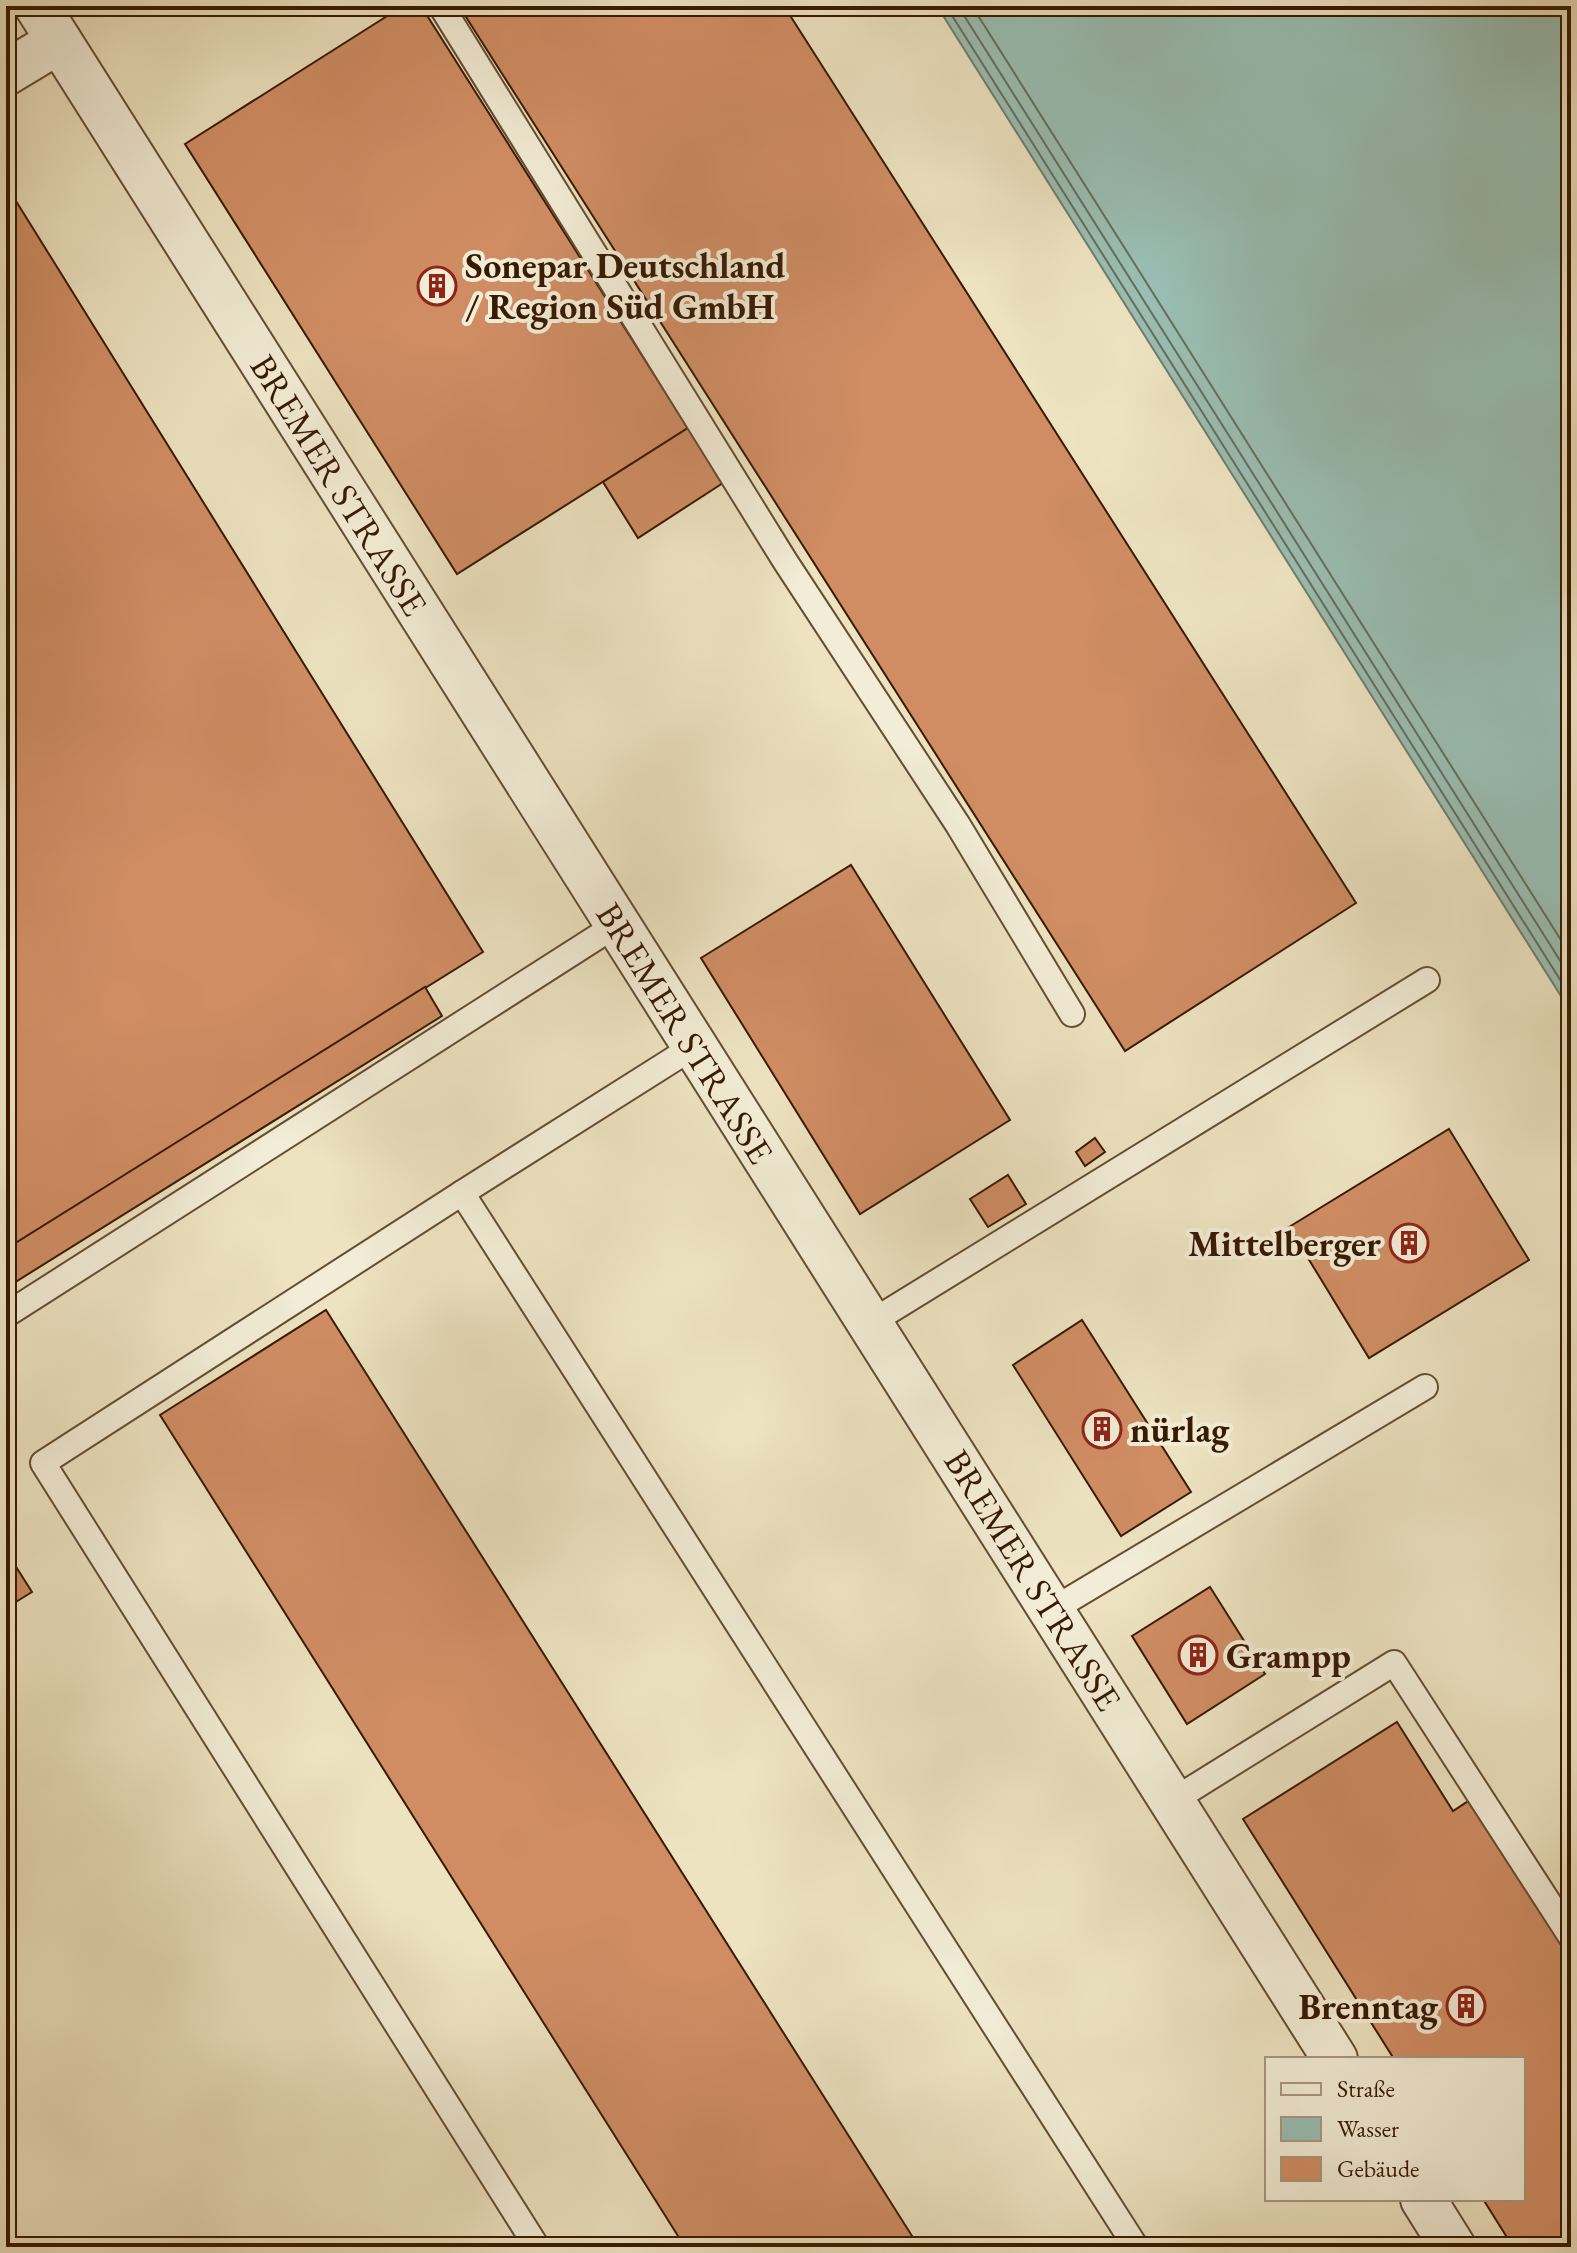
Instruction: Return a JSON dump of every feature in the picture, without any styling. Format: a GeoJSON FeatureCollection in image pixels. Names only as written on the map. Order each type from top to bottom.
{"type":"FeatureCollection","features":[{"type":"Feature","properties":{"kind":"street"},"geometry":{"type":"LineString","coordinates":[[6,73],[48,23]]}},
{"type":"Feature","properties":{"kind":"street","name":"BREMER STRASSE"},"geometry":{"type":"LineString","coordinates":[[48,23],[1334,2057]]}},
{"type":"Feature","properties":{"kind":"street"},"geometry":{"type":"LineString","coordinates":[[1424,2201],[1453,2247]]}},
{"type":"Feature","properties":{"kind":"lane"},"geometry":{"type":"LineString","coordinates":[[441,6],[785,561],[958,825],[1072,1014]]}},
{"type":"Feature","properties":{"kind":"lane"},"geometry":{"type":"LineString","coordinates":[[6,1315],[616,925]]}},
{"type":"Feature","properties":{"kind":"lane"},"geometry":{"type":"LineString","coordinates":[[870,1323],[1427,980]]}},
{"type":"Feature","properties":{"kind":"lane"},"geometry":{"type":"LineString","coordinates":[[537,2247],[43,1463],[693,1047]]}},
{"type":"Feature","properties":{"kind":"lane"},"geometry":{"type":"LineString","coordinates":[[462,1193],[1136,2247]]}},
{"type":"Feature","properties":{"kind":"lane"},"geometry":{"type":"LineString","coordinates":[[1052,1610],[1425,1387]]}},
{"type":"Feature","properties":{"kind":"lane"},"geometry":{"type":"LineString","coordinates":[[1172,1801],[1394,1663],[1571,1937]]}},
{"type":"Feature","properties":{"kind":"water"},"geometry":{"type":"Polygon","coordinates":[[[937,6],[1571,6],[1571,1012],[937,6]]]}},
{"type":"Feature","properties":{"kind":"building","name":"Sonepar Deutschland / Region Süd GmbH"},"geometry":{"type":"Polygon","coordinates":[[[403,6],[421,6],[688,428],[457,574],[185,144],[403,6]]]}},
{"type":"Feature","properties":{"kind":"building"},"geometry":{"type":"Polygon","coordinates":[[[459,6],[784,6],[1356,903],[1125,1051],[459,6]]]}},
{"type":"Feature","properties":{"kind":"building"},"geometry":{"type":"Polygon","coordinates":[[[6,185],[483,952],[6,1249],[6,185]]]}},
{"type":"Feature","properties":{"kind":"building"},"geometry":{"type":"Polygon","coordinates":[[[688,428],[723,483],[638,538],[603,482],[688,428]]]}},
{"type":"Feature","properties":{"kind":"building"},"geometry":{"type":"Polygon","coordinates":[[[851,865],[1010,1120],[860,1214],[701,958],[851,865]]]}},
{"type":"Feature","properties":{"kind":"building"},"geometry":{"type":"Polygon","coordinates":[[[425,987],[442,1016],[9,1286],[6,1281],[6,1249],[425,987]]]}},
{"type":"Feature","properties":{"kind":"building","name":"Mittelberger"},"geometry":{"type":"Polygon","coordinates":[[[1449,1129],[1529,1260],[1369,1358],[1289,1227],[1449,1129]]]}},
{"type":"Feature","properties":{"kind":"building"},"geometry":{"type":"Polygon","coordinates":[[[1095,1138],[1105,1152],[1085,1166],[1076,1152],[1095,1138]]]}},
{"type":"Feature","properties":{"kind":"building"},"geometry":{"type":"Polygon","coordinates":[[[1008,1175],[1026,1204],[988,1227],[970,1199],[1008,1175]]]}},
{"type":"Feature","properties":{"kind":"building"},"geometry":{"type":"Polygon","coordinates":[[[326,1310],[919,2247],[685,2247],[160,1415],[326,1310]]]}},
{"type":"Feature","properties":{"kind":"building","name":"nürlag"},"geometry":{"type":"Polygon","coordinates":[[[1082,1320],[1191,1492],[1121,1536],[1013,1365],[1082,1320]]]}},
{"type":"Feature","properties":{"kind":"building"},"geometry":{"type":"Polygon","coordinates":[[[6,1551],[32,1592],[6,1608],[6,1551]]]}},
{"type":"Feature","properties":{"kind":"building","name":"Grampp"},"geometry":{"type":"Polygon","coordinates":[[[1210,1587],[1265,1674],[1187,1724],[1132,1636],[1210,1587]]]}},
{"type":"Feature","properties":{"kind":"building","name":"Brenntag"},"geometry":{"type":"Polygon","coordinates":[[[1397,1722],[1453,1811],[1473,1798],[1571,1953],[1571,2246],[1513,2247],[1484,2201],[1525,2201],[1525,2057],[1393,2057],[1243,1819],[1397,1722]]]}},
{"type":"Feature","properties":{"kind":"place","name":"Sonepar Deutschland / Region Süd GmbH"},"geometry":{"type":"Point","coordinates":[437,286]}},
{"type":"Feature","properties":{"kind":"place","name":"Mittelberger"},"geometry":{"type":"Point","coordinates":[1409,1243]}},
{"type":"Feature","properties":{"kind":"place","name":"nürlag"},"geometry":{"type":"Point","coordinates":[1102,1429]}},
{"type":"Feature","properties":{"kind":"place","name":"Grampp"},"geometry":{"type":"Point","coordinates":[1198,1655]}},
{"type":"Feature","properties":{"kind":"place","name":"Brenntag"},"geometry":{"type":"Point","coordinates":[1466,2006]}}]}
